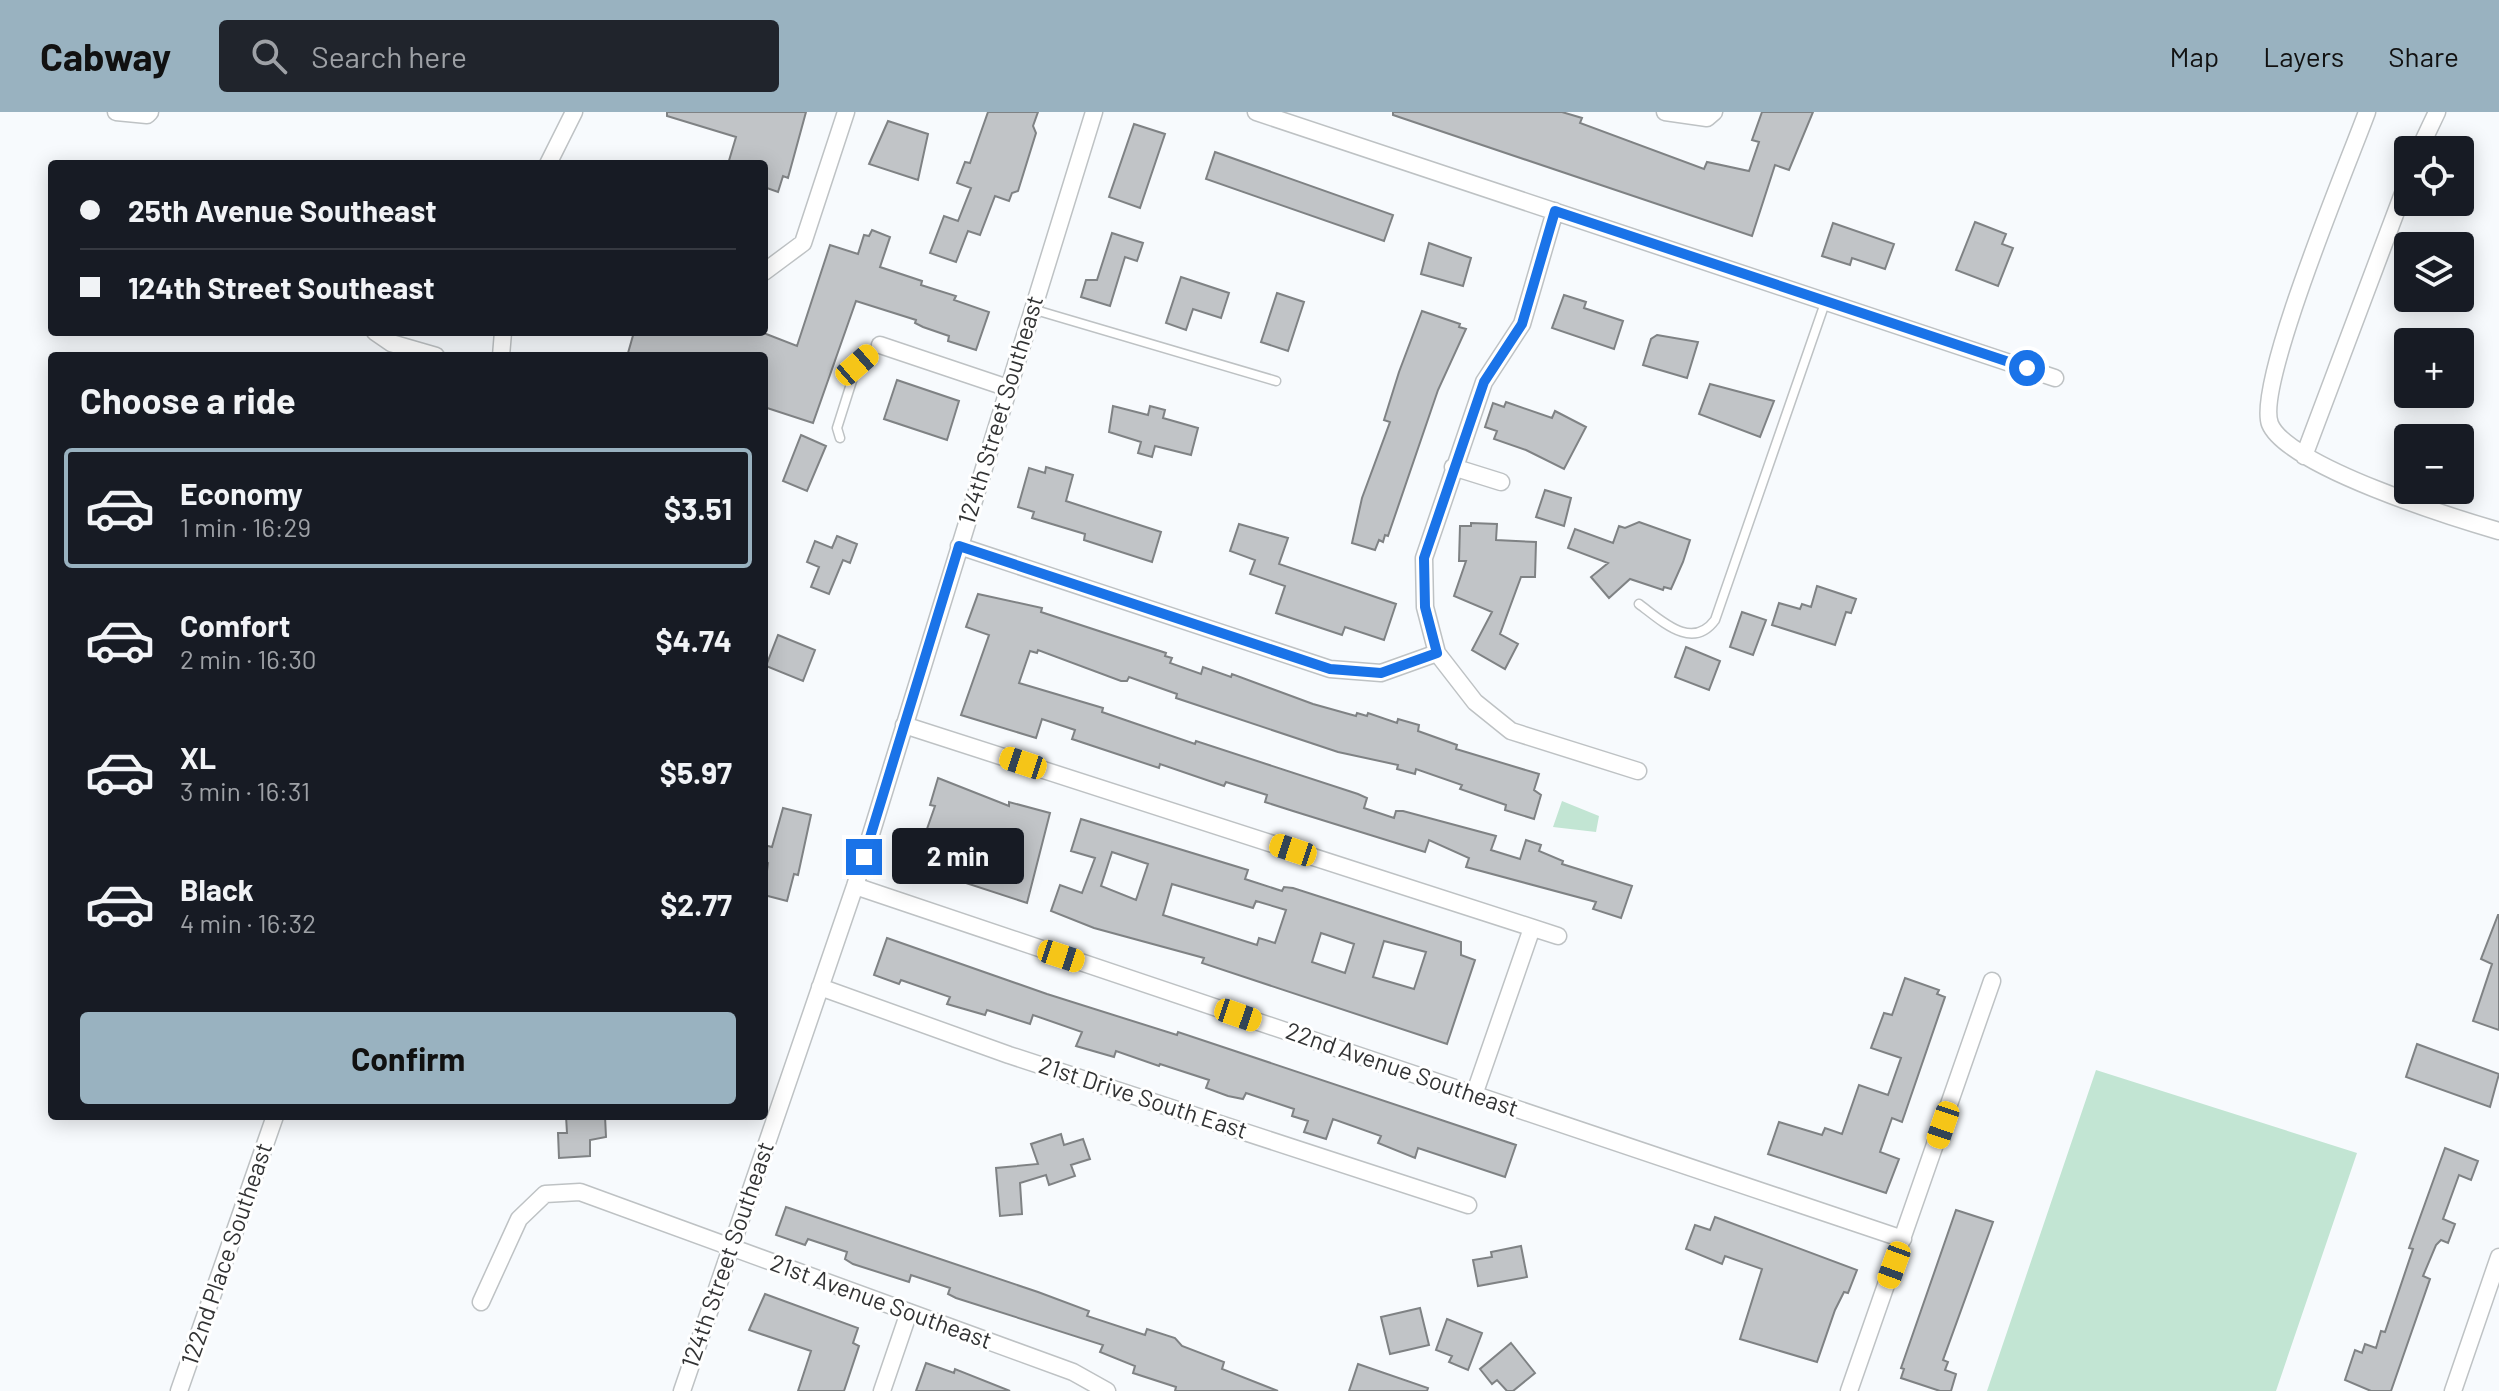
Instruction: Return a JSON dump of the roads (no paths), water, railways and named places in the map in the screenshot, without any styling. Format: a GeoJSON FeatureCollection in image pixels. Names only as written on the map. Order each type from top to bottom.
{"type":"FeatureCollection","features":[{"type":"Feature","properties":{"kind":"street"},"geometry":{"type":"LineString","coordinates":[[116,112],[148,114]]}},
{"type":"Feature","properties":{"kind":"street"},"geometry":{"type":"LineString","coordinates":[[550,160],[574,112]]}},
{"type":"Feature","properties":{"kind":"street"},"geometry":{"type":"LineString","coordinates":[[768,269],[803,243],[846,112]]}},
{"type":"Feature","properties":{"kind":"street","name":"124th Street Southeast"},"geometry":{"type":"LineString","coordinates":[[682,1391],[855,886],[1094,112]]}},
{"type":"Feature","properties":{"kind":"street"},"geometry":{"type":"LineString","coordinates":[[1256,112],[1296,118],[1555,211],[2055,378]]}},
{"type":"Feature","properties":{"kind":"street"},"geometry":{"type":"LineString","coordinates":[[1665,112],[1682,117],[1710,115]]}},
{"type":"Feature","properties":{"kind":"street"},"geometry":{"type":"LineString","coordinates":[[2367,112],[2278,352],[2266,405],[2271,426],[2284,445],[2304,456],[2396,497],[2499,531]]}},
{"type":"Feature","properties":{"kind":"street"},"geometry":{"type":"LineString","coordinates":[[2426,136],[2437,112]]}},
{"type":"Feature","properties":{"kind":"street"},"geometry":{"type":"LineString","coordinates":[[1555,211],[1522,324],[1484,382],[1453,467],[1424,558],[1425,607],[1437,653],[1475,702],[1511,731],[1638,771]]}},
{"type":"Feature","properties":{"kind":"street"},"geometry":{"type":"LineString","coordinates":[[2304,456],[2394,216]]}},
{"type":"Feature","properties":{"kind":"street"},"geometry":{"type":"LineString","coordinates":[[381,336],[391,343],[422,352]]}},
{"type":"Feature","properties":{"kind":"street"},"geometry":{"type":"LineString","coordinates":[[880,345],[1008,388]]}},
{"type":"Feature","properties":{"kind":"street"},"geometry":{"type":"LineString","coordinates":[[1453,467],[1501,482]]}},
{"type":"Feature","properties":{"kind":"street"},"geometry":{"type":"LineString","coordinates":[[959,546],[1330,669],[1381,673],[1437,653]]}},
{"type":"Feature","properties":{"kind":"street"},"geometry":{"type":"LineString","coordinates":[[904,725],[1558,936]]}},
{"type":"Feature","properties":{"kind":"street","name":"22nd Avenue Southeast"},"geometry":{"type":"LineString","coordinates":[[855,886],[1903,1239]]}},
{"type":"Feature","properties":{"kind":"street"},"geometry":{"type":"LineString","coordinates":[[1474,1095],[1532,928]]}},
{"type":"Feature","properties":{"kind":"street"},"geometry":{"type":"LineString","coordinates":[[1849,1391],[1992,981]]}},
{"type":"Feature","properties":{"kind":"street","name":"21st Drive South East"},"geometry":{"type":"LineString","coordinates":[[820,987],[1009,1055],[1468,1205]]}},
{"type":"Feature","properties":{"kind":"street","name":"122nd Place Southeast"},"geometry":{"type":"LineString","coordinates":[[179,1391],[274,1120]]}},
{"type":"Feature","properties":{"kind":"street","name":"21st Avenue Southeast"},"geometry":{"type":"LineString","coordinates":[[481,1302],[519,1219],[545,1194],[580,1192],[1073,1372],[1107,1391]]}},
{"type":"Feature","properties":{"kind":"street"},"geometry":{"type":"LineString","coordinates":[[2453,1391],[2499,1257]]}},
{"type":"Feature","properties":{"kind":"street"},"geometry":{"type":"LineString","coordinates":[[882,1391],[909,1312]]}},
{"type":"Feature","properties":{"kind":"lane"},"geometry":{"type":"LineString","coordinates":[[1639,604],[1674,629],[1689,634],[1707,630],[1715,620],[1826,299]]}},
{"type":"Feature","properties":{"kind":"lane"},"geometry":{"type":"LineString","coordinates":[[1032,309],[1276,381]]}},
{"type":"Feature","properties":{"kind":"lane"},"geometry":{"type":"LineString","coordinates":[[840,438],[837,428],[857,365],[880,345]]}}]}
